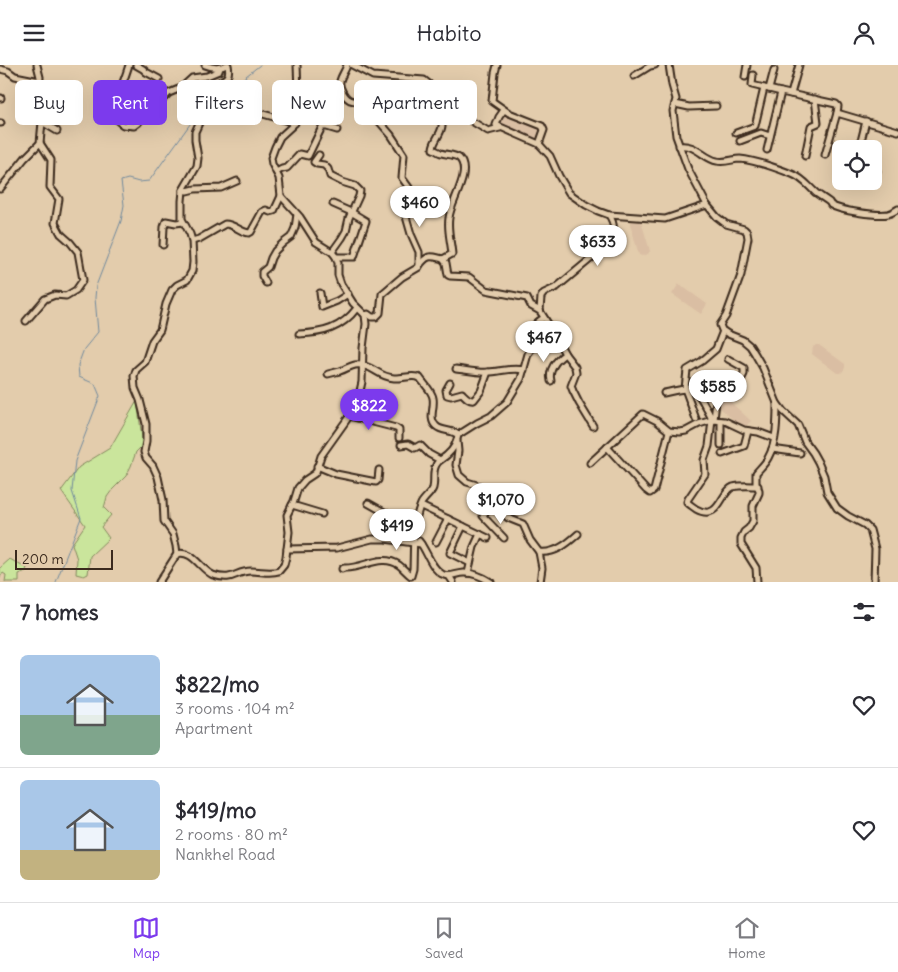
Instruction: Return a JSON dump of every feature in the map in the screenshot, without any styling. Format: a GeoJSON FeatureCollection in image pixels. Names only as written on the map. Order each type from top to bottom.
{"type":"FeatureCollection","features":[{"type":"Feature","properties":{"kind":"street"},"geometry":{"type":"LineString","coordinates":[[37,65],[40,80]]}},
{"type":"Feature","properties":{"kind":"street"},"geometry":{"type":"LineString","coordinates":[[123,80],[129,65]]}},
{"type":"Feature","properties":{"kind":"street"},"geometry":{"type":"LineString","coordinates":[[136,65],[158,79]]}},
{"type":"Feature","properties":{"kind":"street"},"geometry":{"type":"LineString","coordinates":[[205,65],[220,68]]}},
{"type":"Feature","properties":{"kind":"street"},"geometry":{"type":"LineString","coordinates":[[160,582],[177,554],[173,534],[164,521],[163,500],[158,477],[144,452],[146,424],[135,388],[134,376],[136,370],[145,362],[152,341],[160,330],[166,303],[172,290],[187,280],[192,271],[192,241],[181,213],[183,191],[197,166],[198,158],[194,136],[202,115],[201,104],[213,87],[228,75],[228,65],[211,74],[192,78],[178,90],[167,96]]}},
{"type":"Feature","properties":{"kind":"street"},"geometry":{"type":"LineString","coordinates":[[296,65],[297,80]]}},
{"type":"Feature","properties":{"kind":"street"},"geometry":{"type":"LineString","coordinates":[[347,65],[339,81],[339,86],[343,93],[347,99],[365,105],[391,135],[404,155],[402,178],[410,189],[410,197],[405,213],[419,252],[419,267]]}},
{"type":"Feature","properties":{"kind":"street"},"geometry":{"type":"LineString","coordinates":[[352,65],[373,76],[425,80]]}},
{"type":"Feature","properties":{"kind":"street"},"geometry":{"type":"LineString","coordinates":[[497,65],[494,73],[492,101],[504,110],[526,121],[542,126],[544,130],[539,144]]}},
{"type":"Feature","properties":{"kind":"street"},"geometry":{"type":"LineString","coordinates":[[634,76],[655,65]]}},
{"type":"Feature","properties":{"kind":"street"},"geometry":{"type":"LineString","coordinates":[[669,65],[676,96],[672,116],[679,146],[688,169],[706,205],[717,217],[726,224],[744,229],[747,232],[748,238],[741,275],[726,315],[720,325],[723,331],[743,340],[756,353],[777,403],[798,425],[805,442],[818,462],[824,476],[827,492],[837,508],[866,525],[870,530],[875,549],[874,582]]}},
{"type":"Feature","properties":{"kind":"street"},"geometry":{"type":"LineString","coordinates":[[745,77],[747,65]]}},
{"type":"Feature","properties":{"kind":"street"},"geometry":{"type":"LineString","coordinates":[[791,94],[799,65]]}},
{"type":"Feature","properties":{"kind":"street"},"geometry":{"type":"LineString","coordinates":[[0,69],[10,72],[15,76],[35,80]]}},
{"type":"Feature","properties":{"kind":"street"},"geometry":{"type":"LineString","coordinates":[[736,133],[754,126],[774,70]]}},
{"type":"Feature","properties":{"kind":"street"},"geometry":{"type":"LineString","coordinates":[[754,75],[752,85],[838,106],[825,155]]}},
{"type":"Feature","properties":{"kind":"street"},"geometry":{"type":"LineString","coordinates":[[767,150],[781,92]]}},
{"type":"Feature","properties":{"kind":"street"},"geometry":{"type":"LineString","coordinates":[[805,156],[810,126],[818,123],[815,99]]}},
{"type":"Feature","properties":{"kind":"street"},"geometry":{"type":"LineString","coordinates":[[675,104],[689,107],[716,106]]}},
{"type":"Feature","properties":{"kind":"street"},"geometry":{"type":"LineString","coordinates":[[504,110],[496,125],[539,144],[550,156],[569,193],[586,205],[609,215],[665,219],[706,205]]}},
{"type":"Feature","properties":{"kind":"street"},"geometry":{"type":"LineString","coordinates":[[837,113],[898,131]]}},
{"type":"Feature","properties":{"kind":"street"},"geometry":{"type":"LineString","coordinates":[[263,114],[272,116]]}},
{"type":"Feature","properties":{"kind":"street"},"geometry":{"type":"LineString","coordinates":[[861,140],[866,121]]}},
{"type":"Feature","properties":{"kind":"street"},"geometry":{"type":"LineString","coordinates":[[477,124],[488,131],[500,128]]}},
{"type":"Feature","properties":{"kind":"street"},"geometry":{"type":"LineString","coordinates":[[26,321],[45,299],[55,295],[66,296],[76,290],[83,280],[78,252],[61,234],[55,223],[59,199],[50,187],[51,160],[40,143],[42,125]]}},
{"type":"Feature","properties":{"kind":"street"},"geometry":{"type":"LineString","coordinates":[[47,125],[57,131]]}},
{"type":"Feature","properties":{"kind":"street"},"geometry":{"type":"LineString","coordinates":[[123,125],[135,125]]}},
{"type":"Feature","properties":{"kind":"street"},"geometry":{"type":"LineString","coordinates":[[177,554],[186,554],[209,573],[220,578],[228,579],[249,571],[270,573],[279,571],[285,562],[287,549],[289,528],[287,515],[298,488],[314,474],[321,456],[349,417],[360,394],[366,324],[364,315],[357,308],[340,280],[336,257],[332,251],[316,242],[297,214],[284,201],[281,196],[279,178],[271,161],[272,154],[280,137],[293,125]]}},
{"type":"Feature","properties":{"kind":"street"},"geometry":{"type":"LineString","coordinates":[[364,315],[368,314],[376,317],[380,313],[382,294],[402,277],[419,267],[427,257],[443,259],[452,254],[448,221],[450,209],[462,183],[463,170],[462,162],[457,156],[433,149],[442,125]]}},
{"type":"Feature","properties":{"kind":"street"},"geometry":{"type":"LineString","coordinates":[[276,172],[287,168],[300,154],[308,156],[322,127],[338,130]]}},
{"type":"Feature","properties":{"kind":"street"},"geometry":{"type":"LineString","coordinates":[[740,141],[761,133],[770,136]]}},
{"type":"Feature","properties":{"kind":"street"},"geometry":{"type":"LineString","coordinates":[[0,189],[40,143]]}},
{"type":"Feature","properties":{"kind":"street"},"geometry":{"type":"LineString","coordinates":[[679,146],[682,145],[694,149],[719,162],[740,159],[795,175],[831,205],[848,211],[884,214],[898,209]]}},
{"type":"Feature","properties":{"kind":"street"},"geometry":{"type":"LineString","coordinates":[[320,155],[314,162],[324,165],[328,169],[330,176],[354,186],[360,191],[351,212],[346,231],[332,251]]}},
{"type":"Feature","properties":{"kind":"street"},"geometry":{"type":"LineString","coordinates":[[183,191],[221,188],[237,181]]}},
{"type":"Feature","properties":{"kind":"street"},"geometry":{"type":"LineString","coordinates":[[192,241],[196,241],[225,224],[230,224],[245,233],[251,232],[262,212],[266,210],[274,211],[281,196]]}},
{"type":"Feature","properties":{"kind":"street"},"geometry":{"type":"LineString","coordinates":[[332,204],[365,219],[366,223],[354,257],[336,257]]}},
{"type":"Feature","properties":{"kind":"street"},"geometry":{"type":"LineString","coordinates":[[266,283],[262,272],[270,265],[275,251],[291,237],[295,228],[297,214]]}},
{"type":"Feature","properties":{"kind":"street"},"geometry":{"type":"LineString","coordinates":[[540,311],[541,297],[544,293],[557,287],[606,246],[614,232],[614,226],[609,215]]}},
{"type":"Feature","properties":{"kind":"street"},"geometry":{"type":"LineString","coordinates":[[163,245],[166,221],[183,222]]}},
{"type":"Feature","properties":{"kind":"street"},"geometry":{"type":"LineString","coordinates":[[443,259],[450,277],[468,277],[486,290],[527,298],[531,306],[540,311],[574,366],[576,372],[571,386],[593,426]]}},
{"type":"Feature","properties":{"kind":"street"},"geometry":{"type":"LineString","coordinates":[[320,293],[322,307],[348,294]]}},
{"type":"Feature","properties":{"kind":"street"},"geometry":{"type":"LineString","coordinates":[[299,335],[318,333],[339,326],[357,308]]}},
{"type":"Feature","properties":{"kind":"street"},"geometry":{"type":"LineString","coordinates":[[412,582],[415,524],[421,503],[433,489],[434,468],[440,460],[448,455],[457,438],[477,423],[491,416],[507,402],[521,379],[528,354],[535,344],[532,334],[535,323],[544,317]]}},
{"type":"Feature","properties":{"kind":"street"},"geometry":{"type":"LineString","coordinates":[[696,419],[685,389],[687,370],[702,361],[716,349],[723,331]]}},
{"type":"Feature","properties":{"kind":"street"},"geometry":{"type":"LineString","coordinates":[[551,381],[550,376],[553,367],[558,359],[565,354]]}},
{"type":"Feature","properties":{"kind":"street"},"geometry":{"type":"LineString","coordinates":[[728,359],[744,368],[744,374],[716,401],[709,445],[704,460],[705,474],[687,501],[688,504],[703,512],[716,508],[733,487],[758,486]]}},
{"type":"Feature","properties":{"kind":"street"},"geometry":{"type":"LineString","coordinates":[[328,374],[342,371],[351,365],[363,365],[381,375],[392,378],[404,379],[414,376],[420,378],[433,396],[432,420],[434,425],[456,433],[458,451],[456,465],[459,475],[467,483],[480,486],[508,518],[523,525],[530,540],[539,552],[542,569],[540,582]]}},
{"type":"Feature","properties":{"kind":"street"},"geometry":{"type":"LineString","coordinates":[[456,369],[488,372],[514,368],[524,370]]}},
{"type":"Feature","properties":{"kind":"street"},"geometry":{"type":"LineString","coordinates":[[450,383],[446,390],[447,395],[451,396],[462,393],[466,398],[474,400],[481,391],[488,372]]}},
{"type":"Feature","properties":{"kind":"street"},"geometry":{"type":"LineString","coordinates":[[664,393],[685,389],[699,393],[713,420]]}},
{"type":"Feature","properties":{"kind":"street"},"geometry":{"type":"LineString","coordinates":[[757,582],[756,568],[741,544],[741,538],[753,521],[753,506],[759,493],[756,484],[756,473],[768,460],[772,449],[777,425],[777,403]]}},
{"type":"Feature","properties":{"kind":"street"},"geometry":{"type":"LineString","coordinates":[[590,463],[643,414],[657,421],[669,431],[686,431],[699,424],[713,420],[732,423],[748,431],[758,432],[774,438]]}},
{"type":"Feature","properties":{"kind":"street"},"geometry":{"type":"LineString","coordinates":[[349,417],[396,428],[399,430],[399,438]]}},
{"type":"Feature","properties":{"kind":"street"},"geometry":{"type":"LineString","coordinates":[[721,421],[722,445]]}},
{"type":"Feature","properties":{"kind":"street"},"geometry":{"type":"LineString","coordinates":[[607,447],[650,493],[654,490],[669,431]]}},
{"type":"Feature","properties":{"kind":"street"},"geometry":{"type":"LineString","coordinates":[[722,454],[744,446],[748,431]]}},
{"type":"Feature","properties":{"kind":"street"},"geometry":{"type":"LineString","coordinates":[[401,445],[408,443],[415,448],[420,445],[428,453],[440,460]]}},
{"type":"Feature","properties":{"kind":"street"},"geometry":{"type":"LineString","coordinates":[[772,449],[800,453]]}},
{"type":"Feature","properties":{"kind":"street"},"geometry":{"type":"LineString","coordinates":[[317,466],[336,474],[376,482],[379,470]]}},
{"type":"Feature","properties":{"kind":"street"},"geometry":{"type":"LineString","coordinates":[[368,503],[384,512],[415,524]]}},
{"type":"Feature","properties":{"kind":"street"},"geometry":{"type":"LineString","coordinates":[[495,504],[483,516],[504,539]]}},
{"type":"Feature","properties":{"kind":"street"},"geometry":{"type":"LineString","coordinates":[[292,505],[322,514]]}},
{"type":"Feature","properties":{"kind":"street"},"geometry":{"type":"LineString","coordinates":[[420,506],[488,538]]}},
{"type":"Feature","properties":{"kind":"street"},"geometry":{"type":"LineString","coordinates":[[436,542],[448,519]]}},
{"type":"Feature","properties":{"kind":"street"},"geometry":{"type":"LineString","coordinates":[[463,526],[450,553],[470,563]]}},
{"type":"Feature","properties":{"kind":"street"},"geometry":{"type":"LineString","coordinates":[[468,573],[474,547],[480,534]]}},
{"type":"Feature","properties":{"kind":"street"},"geometry":{"type":"LineString","coordinates":[[539,552],[555,550],[565,545],[578,534]]}},
{"type":"Feature","properties":{"kind":"street"},"geometry":{"type":"LineString","coordinates":[[414,535],[421,543],[435,568],[441,574],[449,576],[463,572],[476,574],[491,582]]}},
{"type":"Feature","properties":{"kind":"street"},"geometry":{"type":"LineString","coordinates":[[287,549],[338,548],[372,539],[421,543]]}},
{"type":"Feature","properties":{"kind":"street"},"geometry":{"type":"LineString","coordinates":[[342,569],[375,561],[389,561],[399,565],[411,576]]}},
{"type":"Feature","properties":{"kind":"street"},"geometry":{"type":"LineString","coordinates":[[449,576],[453,582]]}},
{"type":"Feature","properties":{"kind":"shaded area"},"geometry":{"type":"Polygon","coordinates":[[[506,114],[541,128],[542,132],[539,139],[500,125],[499,122],[502,115],[506,114]]]}},
{"type":"Feature","properties":{"kind":"shaded area"},"geometry":{"type":"Polygon","coordinates":[[[634,219],[641,221],[650,251],[642,256],[639,255],[630,224],[634,219]]]}},
{"type":"Feature","properties":{"kind":"shaded area"},"geometry":{"type":"Polygon","coordinates":[[[679,284],[707,304],[701,314],[672,294],[679,284]]]}},
{"type":"Feature","properties":{"kind":"shaded area"},"geometry":{"type":"Polygon","coordinates":[[[819,345],[845,364],[845,368],[841,373],[837,373],[812,354],[813,347],[819,345]]]}},
{"type":"Feature","properties":{"kind":"shaded area"},"geometry":{"type":"Polygon","coordinates":[[[723,395],[751,421],[743,429],[716,404],[723,395]]]}},
{"type":"Feature","properties":{"kind":"green space"},"geometry":{"type":"Polygon","coordinates":[[[137,401],[143,445],[136,452],[126,476],[107,497],[104,508],[111,515],[101,527],[109,538],[90,556],[88,574],[84,576],[76,574],[77,559],[72,544],[85,525],[61,491],[79,467],[110,448],[137,401]]]}},
{"type":"Feature","properties":{"kind":"green space"},"geometry":{"type":"Polygon","coordinates":[[[10,559],[27,567],[26,571],[19,574],[19,582],[5,582],[6,575],[3,573],[0,577],[0,568],[10,559]]]}},
{"type":"Feature","properties":{"kind":"waterway"},"geometry":{"type":"LineString","coordinates":[[241,80],[260,65]]}},
{"type":"Feature","properties":{"kind":"waterway"},"geometry":{"type":"LineString","coordinates":[[56,582],[81,518],[72,491],[75,461],[100,396],[95,384],[79,377],[78,365],[84,349],[98,332],[95,298],[96,286],[121,221],[124,205],[121,181],[128,179],[139,182],[149,181],[189,125]]}}]}
